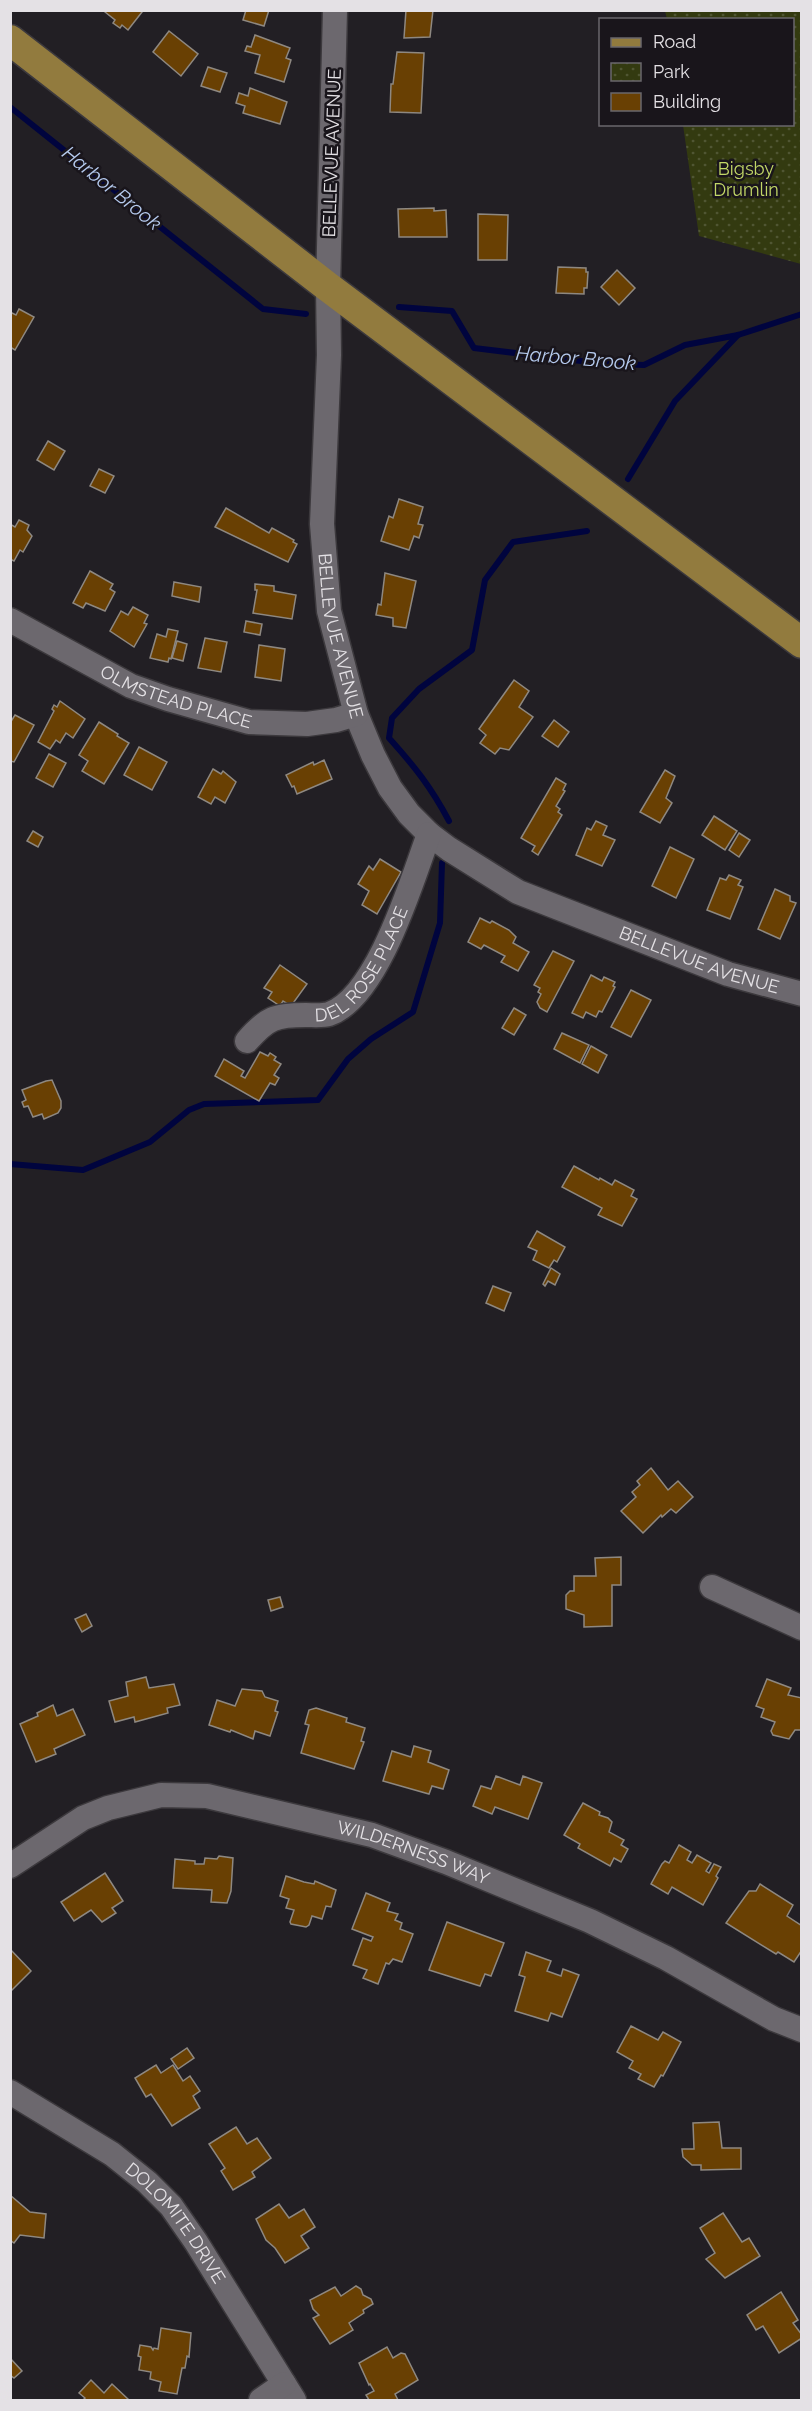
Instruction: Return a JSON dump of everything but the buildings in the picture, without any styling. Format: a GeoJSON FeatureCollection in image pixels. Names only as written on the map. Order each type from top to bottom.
{"type":"FeatureCollection","features":[{"type":"Feature","properties":{"kind":"main road"},"geometry":{"type":"LineString","coordinates":[[10,40],[328,287],[801,643]]}},
{"type":"Feature","properties":{"kind":"street","name":"BELLEVUE AVENUE"},"geometry":{"type":"LineString","coordinates":[[335,10],[322,524],[329,611],[356,714],[373,755],[390,788],[409,814],[429,834],[518,892],[728,974],[801,994]]}},
{"type":"Feature","properties":{"kind":"street","name":"OLMSTEAD PLACE"},"geometry":{"type":"LineString","coordinates":[[10,620],[131,686],[249,722],[307,724],[336,720],[356,714]]}},
{"type":"Feature","properties":{"kind":"street","name":"DEL ROSE PLACE"},"geometry":{"type":"LineString","coordinates":[[247,1041],[264,1023],[276,1017],[327,1015],[344,1006],[360,989],[392,934],[429,834]]}},
{"type":"Feature","properties":{"kind":"street"},"geometry":{"type":"LineString","coordinates":[[712,1587],[801,1628]]}},
{"type":"Feature","properties":{"kind":"street","name":"WILDERNESS WAY"},"geometry":{"type":"LineString","coordinates":[[10,1866],[84,1818],[108,1808],[160,1795],[207,1796],[372,1835],[446,1862],[590,1921],[666,1958],[774,2019],[801,2030]]}},
{"type":"Feature","properties":{"kind":"street","name":"DOLOMITE DRIVE"},"geometry":{"type":"LineString","coordinates":[[10,2092],[112,2154],[147,2182],[171,2206],[289,2392]]}},
{"type":"Feature","properties":{"kind":"street"},"geometry":{"type":"LineString","coordinates":[[261,2400],[289,2392]]}},
{"type":"Feature","properties":{"kind":"green space","name":"Bigsby Drumlin"},"geometry":{"type":"Polygon","coordinates":[[[665,11],[801,11],[801,264],[699,236],[683,126],[794,126],[794,18],[667,18],[665,11]]]}},
{"type":"Feature","properties":{"kind":"waterway","name":"Harbor Brook"},"geometry":{"type":"LineString","coordinates":[[10,107],[263,309],[306,314]]}},
{"type":"Feature","properties":{"kind":"waterway","name":"Harbor Brook"},"geometry":{"type":"LineString","coordinates":[[399,307],[452,311],[474,348],[598,363],[644,365],[685,345],[738,335],[802,314]]}},
{"type":"Feature","properties":{"kind":"waterway"},"geometry":{"type":"LineString","coordinates":[[628,479],[675,401],[738,335]]}},
{"type":"Feature","properties":{"kind":"waterway"},"geometry":{"type":"LineString","coordinates":[[449,821],[422,778],[389,738],[392,718],[419,689],[472,650],[485,580],[513,542],[587,531]]}},
{"type":"Feature","properties":{"kind":"waterway"},"geometry":{"type":"LineString","coordinates":[[10,1164],[83,1170],[150,1142],[189,1110],[204,1104],[318,1100],[348,1059],[371,1039],[413,1012],[440,923],[442,863]]}}]}
